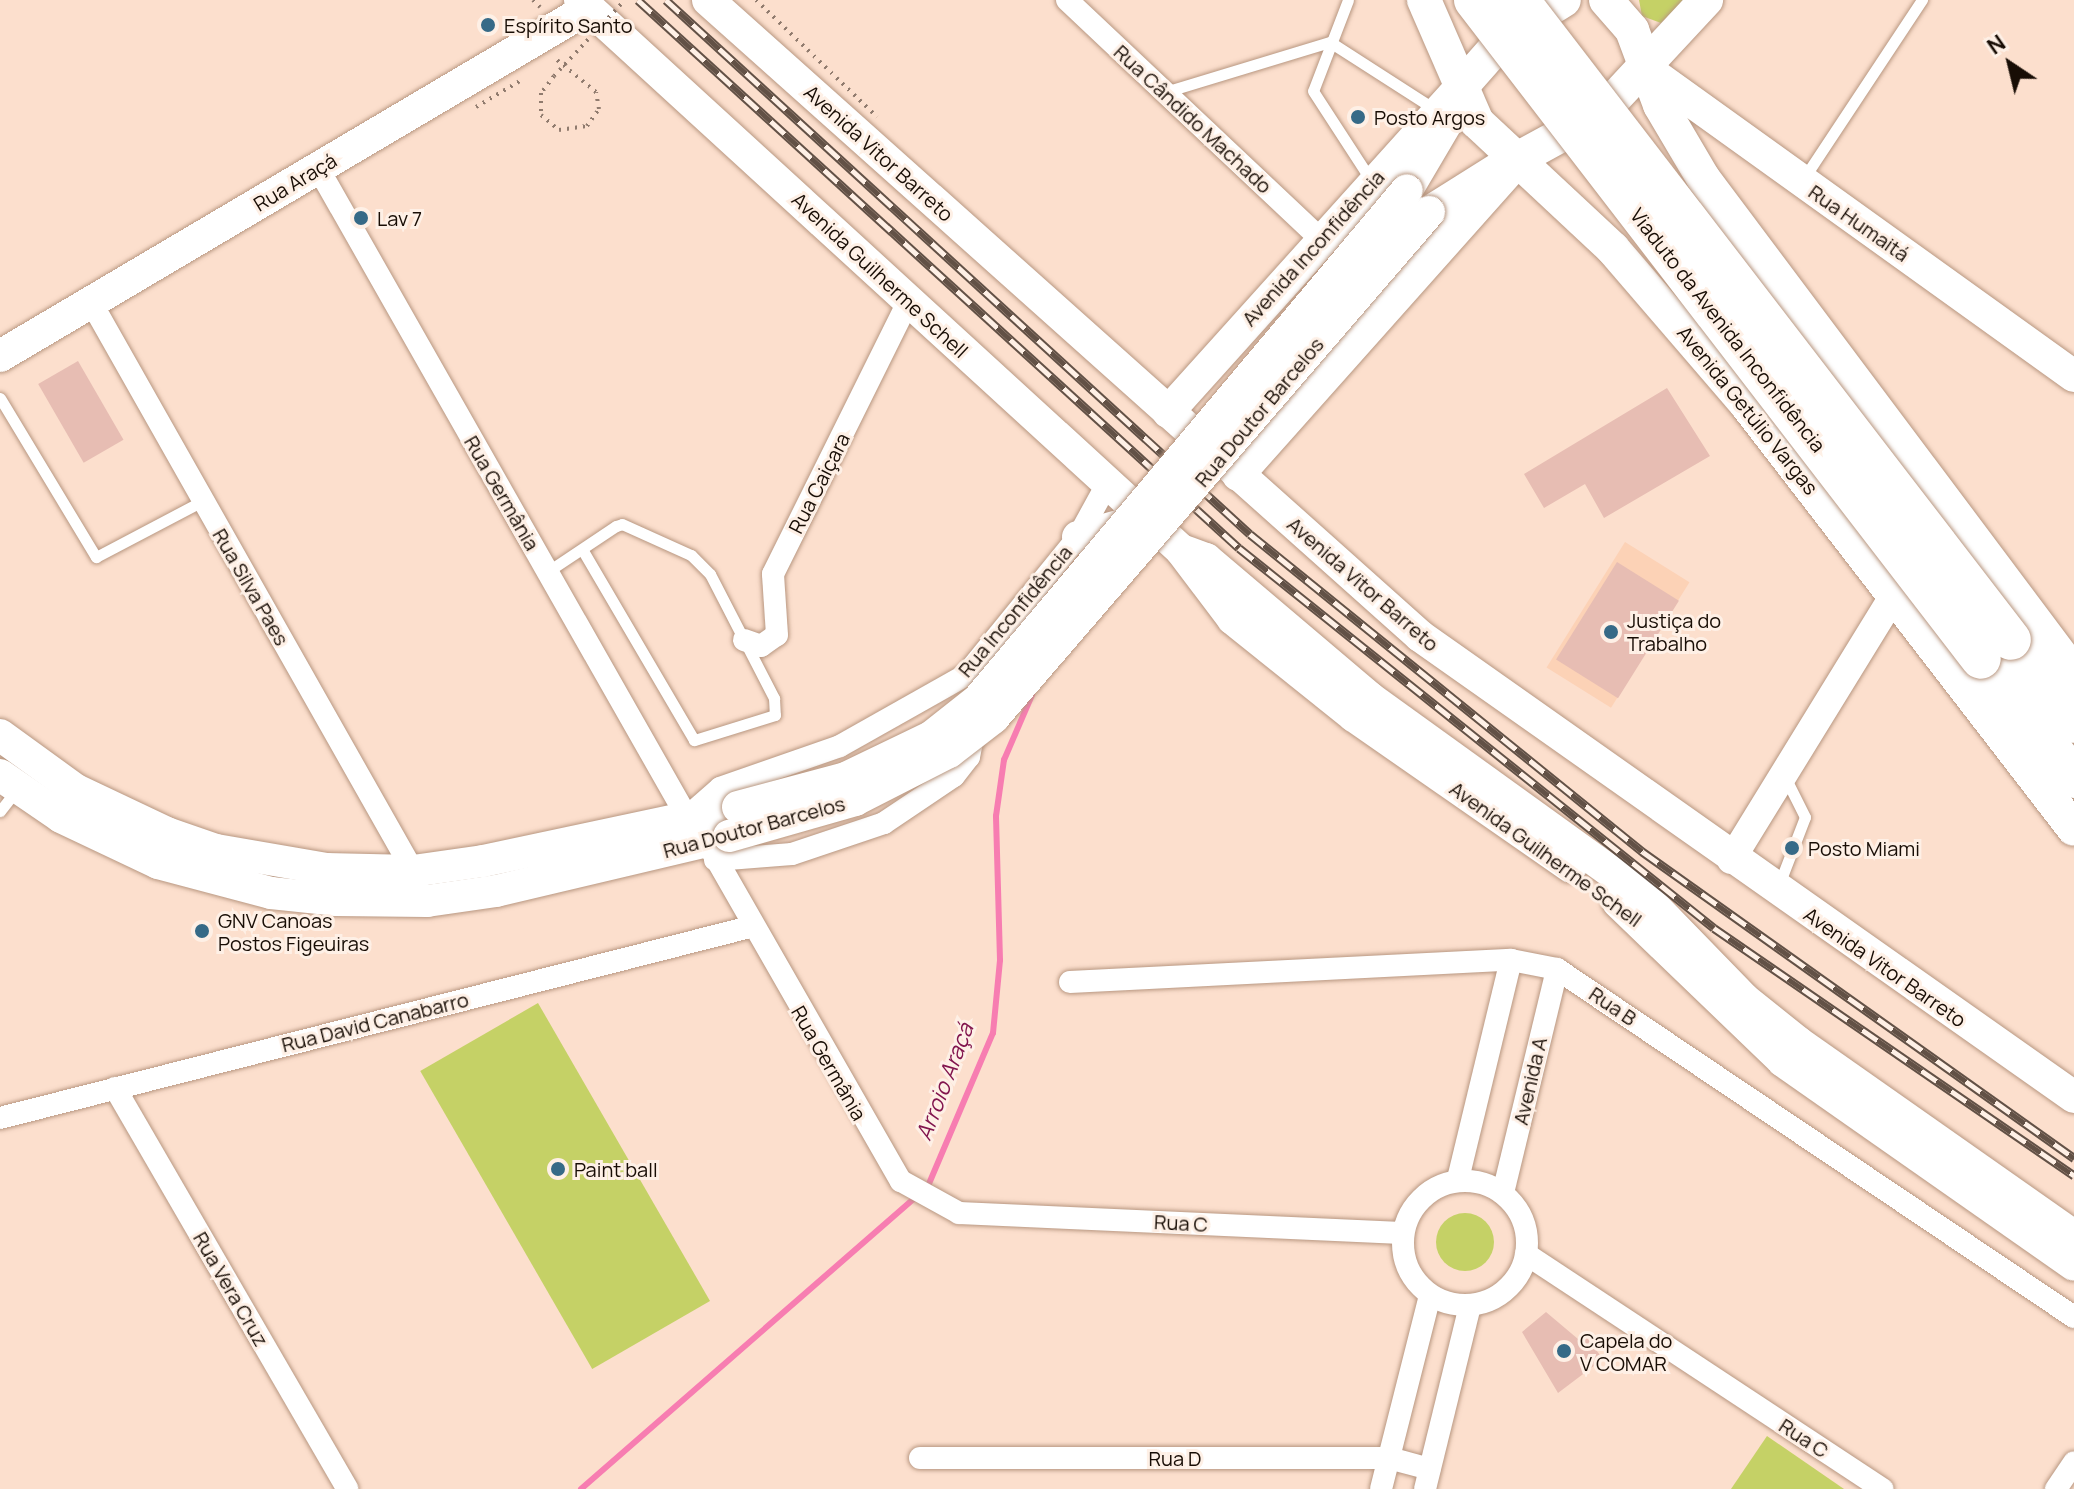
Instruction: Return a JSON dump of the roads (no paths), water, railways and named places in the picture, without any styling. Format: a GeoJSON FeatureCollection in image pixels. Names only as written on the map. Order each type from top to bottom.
{"type":"FeatureCollection","features":[{"type":"Feature","properties":{"kind":"highway","name":"Viaduto da Avenida Inconfidência"},"geometry":{"type":"LineString","coordinates":[[1474,0],[1996,650]]}},
{"type":"Feature","properties":{"kind":"highway","name":"Viaduto da Avenida Inconfidência"},"geometry":{"type":"LineString","coordinates":[[1519,0],[1996,650]]}},
{"type":"Feature","properties":{"kind":"highway"},"geometry":{"type":"LineString","coordinates":[[1996,650],[2074,723]]}},
{"type":"Feature","properties":{"kind":"highway"},"geometry":{"type":"LineString","coordinates":[[1996,650],[2074,778]]}},
{"type":"Feature","properties":{"kind":"main road","name":"Avenida Vitor Barreto"},"geometry":{"type":"LineString","coordinates":[[708,0],[1420,636],[1731,860],[2074,1097]]}},
{"type":"Feature","properties":{"kind":"main road","name":"Avenida Getúlio Vargas"},"geometry":{"type":"LineString","coordinates":[[1424,0],[1461,87],[1486,133],[1521,157],[1613,249],[1747,405],[2074,829]]}},
{"type":"Feature","properties":{"kind":"main road","name":"Avenida Inconfidência"},"geometry":{"type":"LineString","coordinates":[[1168,412],[1320,238],[1506,36],[1564,0]]}},
{"type":"Feature","properties":{"kind":"main road"},"geometry":{"type":"LineString","coordinates":[[1606,0],[1632,30],[1645,68],[1703,178],[2074,673]]}},
{"type":"Feature","properties":{"kind":"main road"},"geometry":{"type":"LineString","coordinates":[[1418,201],[1462,186],[1600,114],[1706,0]]}},
{"type":"Feature","properties":{"kind":"main road","name":"Rua Araçá"},"geometry":{"type":"LineString","coordinates":[[0,356],[318,168],[584,4]]}},
{"type":"Feature","properties":{"kind":"main road","name":"Avenida Guilherme Schell"},"geometry":{"type":"LineString","coordinates":[[584,4],[1106,486],[1181,550],[1218,606],[1272,632],[1643,895],[1744,999],[1799,1043],[2074,1236]]}},
{"type":"Feature","properties":{"kind":"main road","name":"Rua Humaitá"},"geometry":{"type":"LineString","coordinates":[[1645,68],[2074,376]]}},
{"type":"Feature","properties":{"kind":"main road","name":"Avenida Inconfidência"},"geometry":{"type":"LineString","coordinates":[[1418,201],[1461,87]]}},
{"type":"Feature","properties":{"kind":"main road"},"geometry":{"type":"LineString","coordinates":[[1238,475],[1521,157]]}},
{"type":"Feature","properties":{"kind":"main road"},"geometry":{"type":"LineString","coordinates":[[1613,249],[1602,206],[1616,172],[1653,157],[1703,178]]}},
{"type":"Feature","properties":{"kind":"main road","name":"Rua Doutor Barcelos"},"geometry":{"type":"LineString","coordinates":[[6,791],[158,863],[271,893],[336,900],[427,901],[496,891],[715,832],[846,778],[931,737],[978,700],[1418,201]]}},
{"type":"Feature","properties":{"kind":"main road"},"geometry":{"type":"LineString","coordinates":[[1078,537],[1144,519]]}},
{"type":"Feature","properties":{"kind":"main road","name":"Avenida Guilherme Schell"},"geometry":{"type":"LineString","coordinates":[[1272,632],[1354,716],[1631,912],[1727,1015],[1783,1061],[2074,1265]]}},
{"type":"Feature","properties":{"kind":"main road","name":"Rua Doutor Barcelos"},"geometry":{"type":"LineString","coordinates":[[0,735],[34,761],[120,813],[216,850],[326,869],[413,871],[715,832]]}},
{"type":"Feature","properties":{"kind":"street","name":"Rua Cândido Machado"},"geometry":{"type":"LineString","coordinates":[[1067,0],[1320,238]]}},
{"type":"Feature","properties":{"kind":"street","name":"Rua Germânia"},"geometry":{"type":"LineString","coordinates":[[318,168],[547,572],[715,832],[750,927],[901,1181],[953,1209]]}},
{"type":"Feature","properties":{"kind":"street","name":"Rua Silva Paes"},"geometry":{"type":"LineString","coordinates":[[91,302],[413,871]]}},
{"type":"Feature","properties":{"kind":"street","name":"Rua Caiçara"},"geometry":{"type":"LineString","coordinates":[[744,640],[761,646],[777,635],[773,574],[908,302]]}},
{"type":"Feature","properties":{"kind":"street","name":"Rua Inconfidência"},"geometry":{"type":"LineString","coordinates":[[715,832],[720,788],[840,746],[966,675],[1078,537],[1106,486]]}},
{"type":"Feature","properties":{"kind":"street"},"geometry":{"type":"LineString","coordinates":[[1731,860],[1785,777],[1894,595]]}},
{"type":"Feature","properties":{"kind":"street"},"geometry":{"type":"LineString","coordinates":[[715,832],[792,854],[884,823],[920,801],[969,757],[975,728],[966,675]]}},
{"type":"Feature","properties":{"kind":"street","name":"Rua David Canabarro"},"geometry":{"type":"LineString","coordinates":[[0,1118],[750,927]]}},
{"type":"Feature","properties":{"kind":"street"},"geometry":{"type":"LineString","coordinates":[[1458,1179],[1503,1193],[1523,1220],[1526,1254],[1507,1289],[1470,1306],[1430,1296],[1407,1269],[1402,1233],[1418,1202],[1458,1179],[1511,960]]}},
{"type":"Feature","properties":{"kind":"street","name":"Rua B"},"geometry":{"type":"LineString","coordinates":[[1070,982],[1511,960],[1557,969],[2074,1317]]}},
{"type":"Feature","properties":{"kind":"street","name":"Avenida A"},"geometry":{"type":"LineString","coordinates":[[1503,1193],[1557,969]]}},
{"type":"Feature","properties":{"kind":"street","name":"Rua Vera Cruz"},"geometry":{"type":"LineString","coordinates":[[115,1088],[347,1489]]}},
{"type":"Feature","properties":{"kind":"street","name":"Rua C"},"geometry":{"type":"LineString","coordinates":[[953,1209],[1402,1233]]}},
{"type":"Feature","properties":{"kind":"street","name":"Rua C"},"geometry":{"type":"LineString","coordinates":[[1526,1254],[1882,1489]]}},
{"type":"Feature","properties":{"kind":"street"},"geometry":{"type":"LineString","coordinates":[[1381,1489],[1430,1296]]}},
{"type":"Feature","properties":{"kind":"street"},"geometry":{"type":"LineString","coordinates":[[1427,1479],[1470,1306]]}},
{"type":"Feature","properties":{"kind":"street","name":"Rua D"},"geometry":{"type":"LineString","coordinates":[[920,1458],[1389,1458],[1427,1479]]}},
{"type":"Feature","properties":{"kind":"street"},"geometry":{"type":"LineString","coordinates":[[2056,1489],[2074,1462]]}},
{"type":"Feature","properties":{"kind":"lane"},"geometry":{"type":"LineString","coordinates":[[1348,0],[1313,91],[1317,107],[1372,182]]}},
{"type":"Feature","properties":{"kind":"lane"},"geometry":{"type":"LineString","coordinates":[[1802,182],[1922,0]]}},
{"type":"Feature","properties":{"kind":"lane"},"geometry":{"type":"LineString","coordinates":[[1165,92],[1330,42],[1438,111]]}},
{"type":"Feature","properties":{"kind":"lane"},"geometry":{"type":"LineString","coordinates":[[0,398],[96,557],[202,501]]}},
{"type":"Feature","properties":{"kind":"lane"},"geometry":{"type":"LineString","coordinates":[[547,572],[582,549],[622,524],[691,555],[710,574],[774,698],[775,715],[694,740],[582,549]]}},
{"type":"Feature","properties":{"kind":"lane"},"geometry":{"type":"LineString","coordinates":[[6,791],[34,761]]}},
{"type":"Feature","properties":{"kind":"lane"},"geometry":{"type":"LineString","coordinates":[[1776,891],[1805,817],[1785,777]]}},
{"type":"Feature","properties":{"kind":"waterway","name":"Arroio Araçá"},"geometry":{"type":"LineString","coordinates":[[581,1489],[928,1186],[993,1033],[1000,960],[996,816],[1004,760],[1032,695]]}},
{"type":"Feature","properties":{"kind":"railway"},"geometry":{"type":"LineString","coordinates":[[638,0],[1239,548],[1714,928],[2074,1175]]}},
{"type":"Feature","properties":{"kind":"railway"},"geometry":{"type":"LineString","coordinates":[[666,0],[1250,534],[1643,852],[2074,1158]]}},
{"type":"Feature","properties":{"kind":"place","name":"Espírito Santo"},"geometry":{"type":"Point","coordinates":[488,25]}},
{"type":"Feature","properties":{"kind":"place","name":"Posto Argos"},"geometry":{"type":"Point","coordinates":[1358,117]}},
{"type":"Feature","properties":{"kind":"place","name":"Lav 7"},"geometry":{"type":"Point","coordinates":[361,218]}},
{"type":"Feature","properties":{"kind":"place","name":"Justiça do Trabalho"},"geometry":{"type":"Point","coordinates":[1611,632]}},
{"type":"Feature","properties":{"kind":"place","name":"Posto Miami"},"geometry":{"type":"Point","coordinates":[1792,848]}},
{"type":"Feature","properties":{"kind":"place","name":"GNV Canoas Postos Figeuiras"},"geometry":{"type":"Point","coordinates":[202,931]}},
{"type":"Feature","properties":{"kind":"place","name":"Paint ball"},"geometry":{"type":"Point","coordinates":[558,1169]}},
{"type":"Feature","properties":{"kind":"place","name":"Capela do V COMAR"},"geometry":{"type":"Point","coordinates":[1564,1351]}}]}
